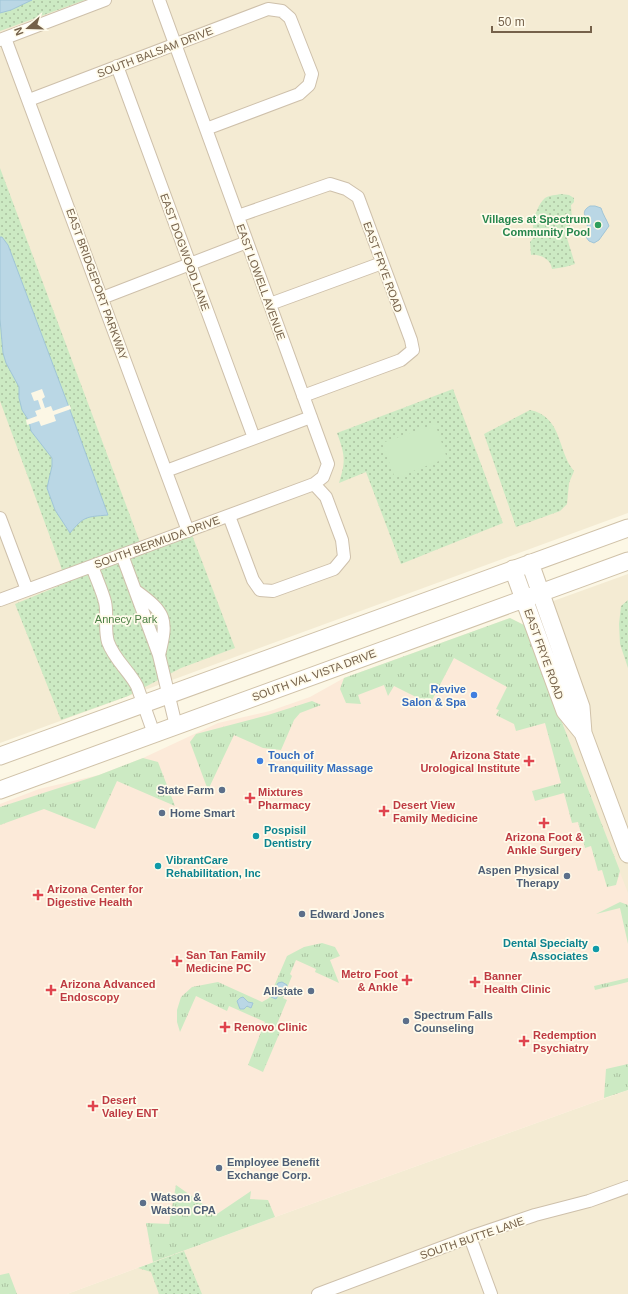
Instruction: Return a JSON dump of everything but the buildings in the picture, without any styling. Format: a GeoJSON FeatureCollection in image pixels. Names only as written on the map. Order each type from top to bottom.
{"type":"FeatureCollection","features":[{"type":"Feature","properties":{"kind":"main road"},"geometry":{"type":"LineString","coordinates":[[0,756],[628,528]]}},
{"type":"Feature","properties":{"kind":"main road","name":"SOUTH VAL VISTA DRIVE"},"geometry":{"type":"LineString","coordinates":[[0,790],[523,598],[628,561]]}},
{"type":"Feature","properties":{"kind":"main road","name":"EAST FRYE ROAD"},"geometry":{"type":"LineString","coordinates":[[530,563],[581,707],[583,733],[628,854]]}},
{"type":"Feature","properties":{"kind":"main road","name":"EAST FRYE ROAD"},"geometry":{"type":"LineString","coordinates":[[513,569],[565,711],[583,733]]}},
{"type":"Feature","properties":{"kind":"street"},"geometry":{"type":"LineString","coordinates":[[3,39],[105,0]]}},
{"type":"Feature","properties":{"kind":"street","name":"EAST LOWELL AVENUE"},"geometry":{"type":"LineString","coordinates":[[159,0],[328,464],[323,477],[314,484]]}},
{"type":"Feature","properties":{"kind":"street","name":"SOUTH BALSAM DRIVE"},"geometry":{"type":"LineString","coordinates":[[29,100],[268,9],[282,11],[290,18],[312,74],[308,85],[299,94],[206,129]]}},
{"type":"Feature","properties":{"kind":"street","name":"EAST BRIDGEPORT PARKWAY"},"geometry":{"type":"LineString","coordinates":[[3,39],[29,100],[188,531]]}},
{"type":"Feature","properties":{"kind":"street","name":"EAST DOGWOOD LANE"},"geometry":{"type":"LineString","coordinates":[[117,66],[254,438]]}},
{"type":"Feature","properties":{"kind":"street","name":"EAST FRYE ROAD"},"geometry":{"type":"LineString","coordinates":[[238,216],[330,184],[346,189],[358,197],[411,340],[412,350],[401,360],[303,396]]}},
{"type":"Feature","properties":{"kind":"street"},"geometry":{"type":"LineString","coordinates":[[102,298],[247,242]]}},
{"type":"Feature","properties":{"kind":"street"},"geometry":{"type":"LineString","coordinates":[[270,304],[382,263]]}},
{"type":"Feature","properties":{"kind":"street"},"geometry":{"type":"LineString","coordinates":[[166,471],[311,417]]}},
{"type":"Feature","properties":{"kind":"street"},"geometry":{"type":"LineString","coordinates":[[229,516],[253,580],[260,590],[273,591],[334,569],[344,557],[342,540],[326,497],[314,484]]}},
{"type":"Feature","properties":{"kind":"street","name":"SOUTH BERMUDA DRIVE"},"geometry":{"type":"LineString","coordinates":[[0,600],[314,484]]}},
{"type":"Feature","properties":{"kind":"street"},"geometry":{"type":"LineString","coordinates":[[0,518],[2,530],[27,590]]}},
{"type":"Feature","properties":{"kind":"street"},"geometry":{"type":"LineString","coordinates":[[122,555],[159,655],[176,726]]}},
{"type":"Feature","properties":{"kind":"street"},"geometry":{"type":"LineString","coordinates":[[92,566],[105,603],[108,642],[118,660],[134,679],[154,734]]}},
{"type":"Feature","properties":{"kind":"street","name":"SOUTH BUTTE LANE"},"geometry":{"type":"LineString","coordinates":[[318,1294],[470,1237],[535,1215],[589,1200],[628,1187]]}},
{"type":"Feature","properties":{"kind":"street"},"geometry":{"type":"LineString","coordinates":[[470,1237],[491,1294]]}},
{"type":"Feature","properties":{"kind":"shaded area"},"geometry":{"type":"Polygon","coordinates":[[[0,0],[628,0],[628,513],[0,743],[0,0]]]}},
{"type":"Feature","properties":{"kind":"shaded area"},"geometry":{"type":"Polygon","coordinates":[[[628,574],[628,895],[520,613],[628,574]]]}},
{"type":"Feature","properties":{"kind":"shaded area"},"geometry":{"type":"Polygon","coordinates":[[[510,618],[524,625],[628,893],[628,1090],[275,1217],[67,1294],[0,1294],[0,804],[39,789],[99,775],[143,758],[218,723],[270,711],[310,697],[344,678],[510,618]]]}},
{"type":"Feature","properties":{"kind":"shaded area"},"geometry":{"type":"Polygon","coordinates":[[[628,1090],[628,1294],[67,1294],[275,1217],[628,1090]]]}},
{"type":"Feature","properties":{"kind":"green space"},"geometry":{"type":"Polygon","coordinates":[[[0,0],[85,0],[0,31],[0,0]]]}},
{"type":"Feature","properties":{"kind":"green space","name":"Annecy Park"},"geometry":{"type":"Polygon","coordinates":[[[0,168],[144,553],[192,535],[235,648],[181,668],[128,696],[61,720],[15,604],[66,583],[0,401],[0,168]]]}},
{"type":"Feature","properties":{"kind":"green space"},"geometry":{"type":"Polygon","coordinates":[[[561,194],[569,195],[574,198],[574,202],[571,205],[572,220],[566,235],[575,264],[552,269],[550,262],[544,258],[538,255],[531,255],[530,242],[534,236],[534,217],[541,203],[547,197],[561,194]]]}},
{"type":"Feature","properties":{"kind":"green space"},"geometry":{"type":"Polygon","coordinates":[[[453,389],[503,523],[401,564],[366,472],[339,483],[344,458],[337,433],[453,389]]]}},
{"type":"Feature","properties":{"kind":"green space"},"geometry":{"type":"Polygon","coordinates":[[[530,410],[541,414],[554,427],[569,463],[574,471],[569,483],[567,504],[560,511],[516,527],[484,434],[530,410]]]}},
{"type":"Feature","properties":{"kind":"green space"},"geometry":{"type":"Polygon","coordinates":[[[435,424],[447,458],[395,478],[382,443],[435,424]]]}},
{"type":"Feature","properties":{"kind":"green space"},"geometry":{"type":"Polygon","coordinates":[[[628,600],[628,668],[620,644],[619,624],[621,606],[628,600]]]}},
{"type":"Feature","properties":{"kind":"green space"},"geometry":{"type":"Polygon","coordinates":[[[510,618],[524,625],[620,871],[616,885],[607,887],[602,870],[598,871],[591,846],[585,848],[578,822],[572,823],[564,793],[535,801],[532,791],[561,783],[545,723],[516,731],[514,724],[496,715],[499,710],[496,709],[507,687],[454,658],[430,704],[394,686],[388,696],[384,685],[358,695],[361,704],[346,703],[340,689],[344,678],[510,618]]]}},
{"type":"Feature","properties":{"kind":"green space"},"geometry":{"type":"Polygon","coordinates":[[[312,701],[321,705],[300,713],[294,720],[281,750],[263,748],[234,735],[208,790],[190,742],[196,734],[268,715],[312,701]]]}},
{"type":"Feature","properties":{"kind":"green space"},"geometry":{"type":"Polygon","coordinates":[[[143,758],[158,762],[175,806],[117,781],[95,829],[44,809],[0,825],[0,807],[99,775],[143,758]]]}},
{"type":"Feature","properties":{"kind":"green space"},"geometry":{"type":"Polygon","coordinates":[[[620,902],[628,905],[628,944],[620,908],[596,914],[620,902]]]}},
{"type":"Feature","properties":{"kind":"green space"},"geometry":{"type":"Polygon","coordinates":[[[322,943],[335,947],[340,956],[330,960],[339,983],[315,972],[316,969],[296,960],[290,974],[292,976],[283,998],[287,1000],[275,1029],[280,1032],[263,1072],[248,1065],[265,1022],[229,1006],[227,1011],[196,996],[180,1032],[177,1022],[177,1010],[181,997],[192,987],[218,982],[262,1002],[269,998],[287,956],[304,947],[322,943]]]}},
{"type":"Feature","properties":{"kind":"green space"},"geometry":{"type":"Polygon","coordinates":[[[628,978],[628,982],[595,990],[594,986],[628,978]]]}},
{"type":"Feature","properties":{"kind":"green space"},"geometry":{"type":"Polygon","coordinates":[[[628,1064],[628,1090],[604,1098],[606,1069],[628,1064]]]}},
{"type":"Feature","properties":{"kind":"green space"},"geometry":{"type":"Polygon","coordinates":[[[176,1185],[217,1214],[251,1191],[250,1199],[268,1200],[275,1217],[153,1262],[146,1223],[169,1224],[176,1185]]]}},
{"type":"Feature","properties":{"kind":"green space"},"geometry":{"type":"Polygon","coordinates":[[[184,1251],[202,1294],[159,1294],[151,1272],[138,1268],[184,1251]]]}},
{"type":"Feature","properties":{"kind":"green space"},"geometry":{"type":"Polygon","coordinates":[[[9,1273],[17,1294],[0,1294],[0,1275],[9,1273]]]}},
{"type":"Feature","properties":{"kind":"water"},"geometry":{"type":"Polygon","coordinates":[[[0,0],[32,0],[11,10],[0,13],[0,0]]]}},
{"type":"Feature","properties":{"kind":"water","name":"Villages at Spectrum Community Pool"},"geometry":{"type":"Polygon","coordinates":[[[590,206],[601,208],[609,226],[599,240],[594,243],[589,241],[586,237],[587,223],[585,210],[590,206]]]}},
{"type":"Feature","properties":{"kind":"water"},"geometry":{"type":"Polygon","coordinates":[[[0,237],[2,237],[8,245],[108,515],[86,518],[82,520],[70,533],[55,510],[47,488],[52,466],[52,458],[31,431],[29,421],[22,410],[19,398],[19,387],[6,363],[3,353],[0,319],[0,237]]]}},
{"type":"Feature","properties":{"kind":"water"},"geometry":{"type":"Polygon","coordinates":[[[282,982],[287,985],[283,994],[279,994],[276,999],[271,997],[276,992],[278,983],[282,982]]]}},
{"type":"Feature","properties":{"kind":"water"},"geometry":{"type":"Polygon","coordinates":[[[243,997],[248,1002],[253,1003],[251,1008],[247,1006],[244,1009],[240,1009],[237,1001],[243,997]]]}},
{"type":"Feature","properties":{"kind":"pier"},"geometry":{"type":"Polygon","coordinates":[[[42,389],[45,397],[42,399],[45,408],[51,406],[53,411],[70,405],[71,409],[54,415],[56,421],[41,426],[39,421],[27,425],[26,420],[37,416],[35,411],[41,409],[38,400],[34,401],[31,393],[42,389]]]}},
{"type":"Feature","properties":{"kind":"place","name":"Villages at Spectrum Community Pool"},"geometry":{"type":"Point","coordinates":[598,225]}},
{"type":"Feature","properties":{"kind":"place","name":"Revive Salon & Spa"},"geometry":{"type":"Point","coordinates":[474,695]}},
{"type":"Feature","properties":{"kind":"place","name":"Touch of Tranquility Massage"},"geometry":{"type":"Point","coordinates":[260,761]}},
{"type":"Feature","properties":{"kind":"place","name":"Arizona State Urological Institute"},"geometry":{"type":"Point","coordinates":[529,761]}},
{"type":"Feature","properties":{"kind":"place","name":"State Farm"},"geometry":{"type":"Point","coordinates":[222,790]}},
{"type":"Feature","properties":{"kind":"place","name":"Mixtures Pharmacy"},"geometry":{"type":"Point","coordinates":[250,798]}},
{"type":"Feature","properties":{"kind":"place","name":"Desert View Family Medicine"},"geometry":{"type":"Point","coordinates":[384,811]}},
{"type":"Feature","properties":{"kind":"place","name":"Home Smart"},"geometry":{"type":"Point","coordinates":[162,813]}},
{"type":"Feature","properties":{"kind":"place","name":"Arizona Foot & Ankle Surgery"},"geometry":{"type":"Point","coordinates":[544,823]}},
{"type":"Feature","properties":{"kind":"place","name":"Pospisil Dentistry"},"geometry":{"type":"Point","coordinates":[256,836]}},
{"type":"Feature","properties":{"kind":"place","name":"VibrantCare Rehabilitation, Inc"},"geometry":{"type":"Point","coordinates":[158,866]}},
{"type":"Feature","properties":{"kind":"place","name":"Aspen Physical Therapy"},"geometry":{"type":"Point","coordinates":[567,876]}},
{"type":"Feature","properties":{"kind":"place","name":"Arizona Center for Digestive Health"},"geometry":{"type":"Point","coordinates":[38,895]}},
{"type":"Feature","properties":{"kind":"place","name":"Edward Jones"},"geometry":{"type":"Point","coordinates":[302,914]}},
{"type":"Feature","properties":{"kind":"place","name":"Dental Specialty Associates"},"geometry":{"type":"Point","coordinates":[596,949]}},
{"type":"Feature","properties":{"kind":"place","name":"San Tan Family Medicine PC"},"geometry":{"type":"Point","coordinates":[177,961]}},
{"type":"Feature","properties":{"kind":"place","name":"Metro Foot & Ankle"},"geometry":{"type":"Point","coordinates":[407,980]}},
{"type":"Feature","properties":{"kind":"place","name":"Banner Health Clinic"},"geometry":{"type":"Point","coordinates":[475,982]}},
{"type":"Feature","properties":{"kind":"place","name":"Arizona Advanced Endoscopy"},"geometry":{"type":"Point","coordinates":[51,990]}},
{"type":"Feature","properties":{"kind":"place","name":"Allstate"},"geometry":{"type":"Point","coordinates":[311,991]}},
{"type":"Feature","properties":{"kind":"place","name":"Spectrum Falls Counseling"},"geometry":{"type":"Point","coordinates":[406,1021]}},
{"type":"Feature","properties":{"kind":"place","name":"Renovo Clinic"},"geometry":{"type":"Point","coordinates":[225,1027]}},
{"type":"Feature","properties":{"kind":"place","name":"Redemption Psychiatry"},"geometry":{"type":"Point","coordinates":[524,1041]}},
{"type":"Feature","properties":{"kind":"place","name":"Desert Valley ENT"},"geometry":{"type":"Point","coordinates":[93,1106]}},
{"type":"Feature","properties":{"kind":"place","name":"Employee Benefit Exchange Corp."},"geometry":{"type":"Point","coordinates":[219,1168]}},
{"type":"Feature","properties":{"kind":"place","name":"Watson & Watson CPA"},"geometry":{"type":"Point","coordinates":[143,1203]}}]}
